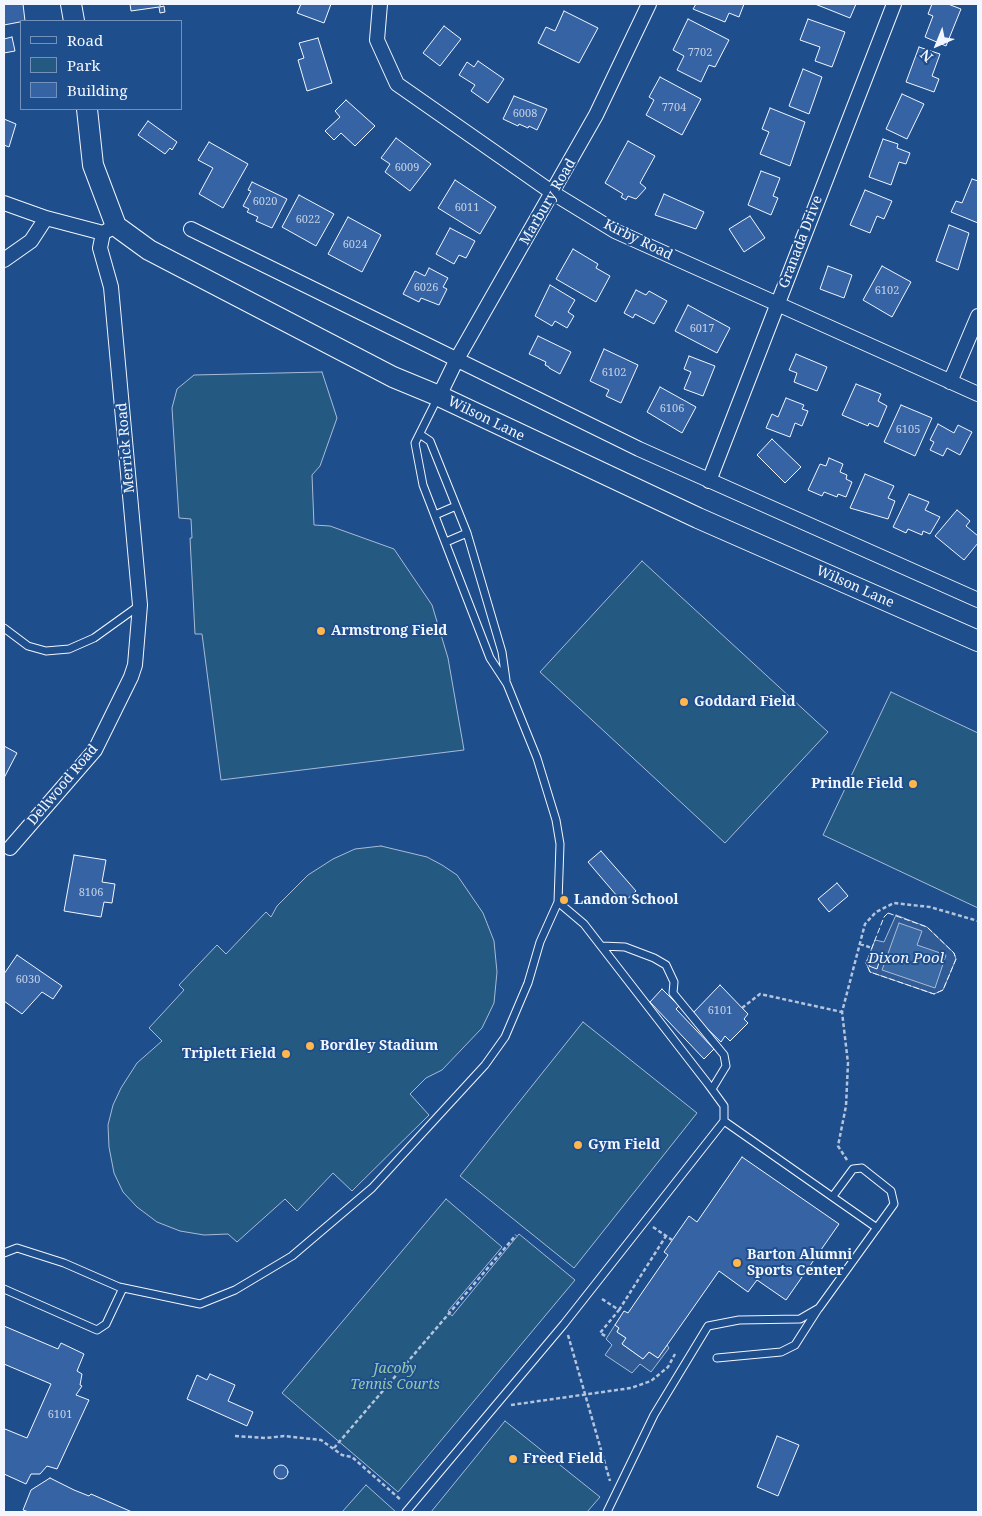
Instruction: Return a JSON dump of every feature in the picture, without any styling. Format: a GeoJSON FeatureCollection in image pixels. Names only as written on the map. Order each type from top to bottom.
{"type":"FeatureCollection","features":[{"type":"Feature","properties":{"kind":"main road"},"geometry":{"type":"LineString","coordinates":[[71,4],[74,20]]}},
{"type":"Feature","properties":{"kind":"main road"},"geometry":{"type":"LineString","coordinates":[[86,110],[93,166],[110,229]]}},
{"type":"Feature","properties":{"kind":"main road","name":"Wilson Lane"},"geometry":{"type":"LineString","coordinates":[[110,229],[393,377],[439,396],[698,518],[978,641]]}},
{"type":"Feature","properties":{"kind":"street","name":"Kirby Road"},"geometry":{"type":"LineString","coordinates":[[380,4],[377,40],[397,84],[553,193],[615,231],[978,394]]}},
{"type":"Feature","properties":{"kind":"street","name":"Marbury Road"},"geometry":{"type":"LineString","coordinates":[[439,396],[596,115],[649,4]]}},
{"type":"Feature","properties":{"kind":"street","name":"Granada Drive"},"geometry":{"type":"LineString","coordinates":[[709,480],[894,4]]}},
{"type":"Feature","properties":{"kind":"street"},"geometry":{"type":"LineString","coordinates":[[4,203],[46,218],[110,229]]}},
{"type":"Feature","properties":{"kind":"street"},"geometry":{"type":"LineString","coordinates":[[4,260],[32,241],[46,218]]}},
{"type":"Feature","properties":{"kind":"street","name":"Merrick Road"},"geometry":{"type":"LineString","coordinates":[[110,229],[100,248],[111,287],[140,605],[135,665]]}},
{"type":"Feature","properties":{"kind":"street"},"geometry":{"type":"LineString","coordinates":[[191,229],[639,449],[978,600]]}},
{"type":"Feature","properties":{"kind":"street"},"geometry":{"type":"LineString","coordinates":[[950,382],[978,316]]}},
{"type":"Feature","properties":{"kind":"street","name":"Dellwood Road"},"geometry":{"type":"LineString","coordinates":[[10,848],[95,750],[132,677],[135,665]]}},
{"type":"Feature","properties":{"kind":"lane"},"geometry":{"type":"LineString","coordinates":[[4,1253],[17,1248],[64,1263],[122,1288],[200,1304],[235,1290],[292,1256],[372,1188],[472,1079],[505,1037],[528,982],[540,942],[558,902],[560,844],[556,820],[536,758],[507,684],[490,658],[446,542],[434,516],[418,466],[415,443],[421,435],[439,396]]}},
{"type":"Feature","properties":{"kind":"lane"},"geometry":{"type":"LineString","coordinates":[[421,435],[430,441],[468,533],[502,652],[507,684]]}},
{"type":"Feature","properties":{"kind":"lane"},"geometry":{"type":"LineString","coordinates":[[434,516],[456,506]]}},
{"type":"Feature","properties":{"kind":"lane"},"geometry":{"type":"LineString","coordinates":[[446,542],[468,533]]}},
{"type":"Feature","properties":{"kind":"lane"},"geometry":{"type":"LineString","coordinates":[[4,628],[28,646],[46,651],[69,649],[94,638],[140,605]]}},
{"type":"Feature","properties":{"kind":"lane"},"geometry":{"type":"LineString","coordinates":[[406,1512],[564,1324],[709,1137],[724,1122],[724,1106],[712,1089],[584,924],[558,902]]}},
{"type":"Feature","properties":{"kind":"lane"},"geometry":{"type":"LineString","coordinates":[[602,946],[625,947],[654,958],[666,965],[674,982],[673,993],[724,1055],[726,1066],[712,1089]]}},
{"type":"Feature","properties":{"kind":"lane"},"geometry":{"type":"LineString","coordinates":[[724,1122],[877,1228]]}},
{"type":"Feature","properties":{"kind":"lane"},"geometry":{"type":"LineString","coordinates":[[717,1358],[781,1352],[795,1345],[819,1308],[894,1204],[891,1191],[862,1168],[853,1169],[833,1196]]}},
{"type":"Feature","properties":{"kind":"lane"},"geometry":{"type":"LineString","coordinates":[[4,1289],[97,1330],[106,1324],[122,1288]]}},
{"type":"Feature","properties":{"kind":"lane"},"geometry":{"type":"LineString","coordinates":[[607,1512],[654,1416],[708,1326],[739,1320],[800,1319],[819,1308]]}},
{"type":"Feature","properties":{"kind":"path"},"geometry":{"type":"LineString","coordinates":[[853,1169],[838,1146],[846,1106],[848,1064],[842,1012],[865,924],[876,912],[894,902],[930,908],[978,921]]}},
{"type":"Feature","properties":{"kind":"path"},"geometry":{"type":"LineString","coordinates":[[860,944],[872,948]]}},
{"type":"Feature","properties":{"kind":"path"},"geometry":{"type":"LineString","coordinates":[[742,1008],[760,994],[842,1012]]}},
{"type":"Feature","properties":{"kind":"path"},"geometry":{"type":"LineString","coordinates":[[654,1227],[672,1240]]}},
{"type":"Feature","properties":{"kind":"path"},"geometry":{"type":"LineString","coordinates":[[334,1448],[516,1235]]}},
{"type":"Feature","properties":{"kind":"path"},"geometry":{"type":"LineString","coordinates":[[607,1337],[600,1333],[619,1310],[666,1236]]}},
{"type":"Feature","properties":{"kind":"path"},"geometry":{"type":"LineString","coordinates":[[602,1299],[619,1310]]}},
{"type":"Feature","properties":{"kind":"path"},"geometry":{"type":"LineString","coordinates":[[564,1324],[614,1497]]}},
{"type":"Feature","properties":{"kind":"path"},"geometry":{"type":"LineString","coordinates":[[494,1407],[631,1388],[651,1381],[668,1367],[675,1354]]}},
{"type":"Feature","properties":{"kind":"path"},"geometry":{"type":"LineString","coordinates":[[235,1436],[304,1437],[321,1440],[342,1455],[352,1457],[403,1502]]}},
{"type":"Feature","properties":{"kind":"green space","name":"Armstrong Field"},"geometry":{"type":"Polygon","coordinates":[[[322,372],[337,418],[320,466],[312,475],[314,525],[330,526],[394,549],[432,605],[448,658],[464,750],[221,780],[202,634],[195,634],[190,538],[192,538],[191,519],[179,518],[172,408],[177,389],[194,375],[322,372]]]}},
{"type":"Feature","properties":{"kind":"green space","name":"Goddard Field"},"geometry":{"type":"Polygon","coordinates":[[[642,561],[828,732],[725,843],[540,672],[642,561]]]}},
{"type":"Feature","properties":{"kind":"green space","name":"Prindle Field"},"geometry":{"type":"Polygon","coordinates":[[[891,692],[978,733],[978,908],[823,835],[891,692]]]}},
{"type":"Feature","properties":{"kind":"green space","name":"Bordley Stadium"},"geometry":{"type":"Polygon","coordinates":[[[381,846],[427,857],[442,865],[457,875],[483,913],[494,941],[497,972],[494,1003],[482,1028],[442,1070],[426,1078],[410,1094],[429,1115],[352,1191],[333,1173],[297,1211],[285,1199],[237,1242],[228,1234],[204,1235],[180,1231],[157,1222],[137,1207],[123,1192],[114,1173],[109,1147],[108,1125],[113,1105],[137,1063],[162,1041],[149,1028],[184,990],[179,985],[217,945],[226,954],[266,912],[271,917],[277,906],[308,875],[333,859],[355,849],[381,846]]]}},
{"type":"Feature","properties":{"kind":"green space","name":"Gym Field"},"geometry":{"type":"Polygon","coordinates":[[[583,1022],[697,1113],[574,1268],[460,1176],[583,1022]]]}},
{"type":"Feature","properties":{"kind":"green space","name":"Jacoby Tennis Courts"},"geometry":{"type":"Polygon","coordinates":[[[446,1199],[502,1247],[448,1311],[452,1316],[519,1234],[575,1280],[398,1492],[282,1393],[446,1199]]]}},
{"type":"Feature","properties":{"kind":"green space","name":"Freed Field"},"geometry":{"type":"Polygon","coordinates":[[[505,1421],[600,1497],[587,1512],[431,1512],[505,1421]]]}},
{"type":"Feature","properties":{"kind":"green space"},"geometry":{"type":"Polygon","coordinates":[[[366,1485],[396,1512],[342,1512],[366,1485]]]}},
{"type":"Feature","properties":{"kind":"shaded area"},"geometry":{"type":"Polygon","coordinates":[[[896,915],[927,927],[954,953],[956,959],[943,990],[934,994],[870,972],[866,963],[875,940],[884,942],[896,915]]]}},
{"type":"Feature","properties":{"kind":"shaded area"},"geometry":{"type":"Polygon","coordinates":[[[615,1325],[619,1328],[617,1332],[626,1338],[622,1344],[643,1359],[649,1352],[658,1358],[667,1345],[669,1348],[651,1372],[640,1364],[632,1373],[605,1355],[612,1345],[606,1339],[615,1325]]]}},
{"type":"Feature","properties":{"kind":"water","name":"Dixon Pool"},"geometry":{"type":"Polygon","coordinates":[[[899,923],[922,931],[917,945],[946,955],[935,988],[882,970],[899,923]]]}},
{"type":"Feature","properties":{"kind":"building"},"geometry":{"type":"Polygon","coordinates":[[[4,4],[23,4],[25,20],[4,25],[4,4]]]}},
{"type":"Feature","properties":{"kind":"building"},"geometry":{"type":"Polygon","coordinates":[[[130,4],[160,4],[160,7],[164,6],[165,12],[160,13],[159,7],[131,11],[130,4]]]}},
{"type":"Feature","properties":{"kind":"building"},"geometry":{"type":"Polygon","coordinates":[[[301,4],[331,4],[324,23],[297,13],[301,4]]]}},
{"type":"Feature","properties":{"kind":"building"},"geometry":{"type":"Polygon","coordinates":[[[696,4],[744,4],[739,17],[729,13],[725,22],[693,9],[696,4]]]}},
{"type":"Feature","properties":{"kind":"building"},"geometry":{"type":"Polygon","coordinates":[[[815,4],[856,4],[850,18],[815,4]]]}},
{"type":"Feature","properties":{"kind":"building"},"geometry":{"type":"Polygon","coordinates":[[[932,4],[948,4],[961,9],[946,46],[925,37],[933,16],[928,14],[932,4]]]}},
{"type":"Feature","properties":{"kind":"building"},"geometry":{"type":"Polygon","coordinates":[[[564,11],[598,28],[579,63],[538,43],[546,27],[555,31],[564,11]]]}},
{"type":"Feature","properties":{"kind":"building"},"geometry":{"type":"Polygon","coordinates":[[[688,19],[729,40],[715,67],[709,65],[701,82],[677,70],[684,56],[673,50],[688,19]]]}},
{"type":"Feature","properties":{"kind":"building"},"geometry":{"type":"Polygon","coordinates":[[[808,19],[845,32],[832,67],[815,61],[820,47],[800,40],[808,19]]]}},
{"type":"Feature","properties":{"kind":"building"},"geometry":{"type":"Polygon","coordinates":[[[444,26],[461,39],[440,66],[423,53],[444,26]]]}},
{"type":"Feature","properties":{"kind":"building"},"geometry":{"type":"Polygon","coordinates":[[[12,37],[15,51],[4,53],[4,39],[12,37]]]}},
{"type":"Feature","properties":{"kind":"building"},"geometry":{"type":"Polygon","coordinates":[[[318,38],[332,83],[307,91],[298,60],[304,58],[299,43],[318,38]]]}},
{"type":"Feature","properties":{"kind":"building"},"geometry":{"type":"Polygon","coordinates":[[[919,47],[940,54],[932,76],[939,79],[934,92],[906,82],[919,47]]]}},
{"type":"Feature","properties":{"kind":"building"},"geometry":{"type":"Polygon","coordinates":[[[478,61],[504,79],[488,103],[471,91],[475,85],[459,75],[467,62],[474,67],[478,61]]]}},
{"type":"Feature","properties":{"kind":"building"},"geometry":{"type":"Polygon","coordinates":[[[803,69],[822,77],[809,114],[789,106],[803,69]]]}},
{"type":"Feature","properties":{"kind":"building"},"geometry":{"type":"Polygon","coordinates":[[[660,77],[701,99],[682,135],[646,115],[654,100],[649,97],[660,77]]]}},
{"type":"Feature","properties":{"kind":"building"},"geometry":{"type":"Polygon","coordinates":[[[902,94],[924,104],[907,139],[886,129],[902,94]]]}},
{"type":"Feature","properties":{"kind":"building"},"geometry":{"type":"Polygon","coordinates":[[[514,96],[547,109],[537,130],[529,126],[528,128],[519,124],[518,126],[503,119],[514,96]]]}},
{"type":"Feature","properties":{"kind":"building"},"geometry":{"type":"Polygon","coordinates":[[[346,100],[375,126],[355,146],[341,133],[334,140],[325,131],[340,117],[335,111],[346,100]]]}},
{"type":"Feature","properties":{"kind":"building"},"geometry":{"type":"Polygon","coordinates":[[[770,108],[805,122],[790,166],[760,154],[769,132],[762,129],[770,108]]]}},
{"type":"Feature","properties":{"kind":"building"},"geometry":{"type":"Polygon","coordinates":[[[4,119],[16,124],[9,147],[4,145],[4,119]]]}},
{"type":"Feature","properties":{"kind":"building"},"geometry":{"type":"Polygon","coordinates":[[[148,121],[177,142],[172,150],[170,148],[165,154],[138,135],[148,121]]]}},
{"type":"Feature","properties":{"kind":"building"},"geometry":{"type":"Polygon","coordinates":[[[396,138],[431,164],[410,191],[385,172],[390,164],[381,158],[396,138]]]}},
{"type":"Feature","properties":{"kind":"building"},"geometry":{"type":"Polygon","coordinates":[[[883,139],[898,144],[897,148],[910,153],[906,164],[899,162],[891,185],[869,177],[883,139]]]}},
{"type":"Feature","properties":{"kind":"building"},"geometry":{"type":"Polygon","coordinates":[[[628,141],[655,156],[640,183],[646,188],[636,199],[628,196],[626,200],[621,197],[623,194],[605,183],[628,141]]]}},
{"type":"Feature","properties":{"kind":"building"},"geometry":{"type":"Polygon","coordinates":[[[209,142],[248,164],[223,208],[199,194],[213,168],[198,160],[209,142]]]}},
{"type":"Feature","properties":{"kind":"building"},"geometry":{"type":"Polygon","coordinates":[[[761,171],[780,178],[773,196],[778,198],[771,215],[748,205],[761,171]]]}},
{"type":"Feature","properties":{"kind":"building"},"geometry":{"type":"Polygon","coordinates":[[[972,179],[978,181],[978,223],[951,212],[956,201],[962,203],[972,179]]]}},
{"type":"Feature","properties":{"kind":"building"},"geometry":{"type":"Polygon","coordinates":[[[455,180],[496,207],[480,234],[438,208],[455,180]]]}},
{"type":"Feature","properties":{"kind":"building"},"geometry":{"type":"Polygon","coordinates":[[[252,182],[287,199],[272,228],[256,221],[258,217],[247,212],[249,209],[243,206],[251,191],[248,190],[252,182]]]}},
{"type":"Feature","properties":{"kind":"building"},"geometry":{"type":"Polygon","coordinates":[[[865,190],[892,201],[884,219],[877,216],[870,233],[850,225],[865,190]]]}},
{"type":"Feature","properties":{"kind":"building"},"geometry":{"type":"Polygon","coordinates":[[[664,194],[704,212],[696,229],[655,215],[664,194]]]}},
{"type":"Feature","properties":{"kind":"building"},"geometry":{"type":"Polygon","coordinates":[[[299,195],[334,214],[316,246],[282,227],[299,195]]]}},
{"type":"Feature","properties":{"kind":"building"},"geometry":{"type":"Polygon","coordinates":[[[750,216],[765,238],[744,252],[729,229],[750,216]]]}},
{"type":"Feature","properties":{"kind":"building"},"geometry":{"type":"Polygon","coordinates":[[[348,217],[381,235],[362,272],[328,254],[348,217]]]}},
{"type":"Feature","properties":{"kind":"building"},"geometry":{"type":"Polygon","coordinates":[[[949,225],[969,233],[958,270],[936,261],[949,225]]]}},
{"type":"Feature","properties":{"kind":"building"},"geometry":{"type":"Polygon","coordinates":[[[450,228],[475,241],[466,258],[459,255],[454,264],[436,254],[450,228]]]}},
{"type":"Feature","properties":{"kind":"building"},"geometry":{"type":"Polygon","coordinates":[[[573,249],[598,264],[596,268],[610,276],[596,302],[556,279],[573,249]]]}},
{"type":"Feature","properties":{"kind":"building"},"geometry":{"type":"Polygon","coordinates":[[[828,266],[852,275],[844,298],[820,289],[828,266]]]}},
{"type":"Feature","properties":{"kind":"building"},"geometry":{"type":"Polygon","coordinates":[[[882,266],[911,282],[892,317],[863,300],[882,266]]]}},
{"type":"Feature","properties":{"kind":"building"},"geometry":{"type":"Polygon","coordinates":[[[429,268],[448,278],[443,287],[447,289],[439,305],[421,298],[419,302],[403,294],[415,271],[425,276],[429,268]]]}},
{"type":"Feature","properties":{"kind":"building"},"geometry":{"type":"Polygon","coordinates":[[[550,285],[575,300],[568,312],[574,316],[567,328],[555,321],[552,326],[535,316],[550,285]]]}},
{"type":"Feature","properties":{"kind":"building"},"geometry":{"type":"Polygon","coordinates":[[[636,290],[646,295],[649,291],[667,301],[654,324],[635,314],[633,318],[624,313],[636,290]]]}},
{"type":"Feature","properties":{"kind":"building"},"geometry":{"type":"Polygon","coordinates":[[[688,305],[730,328],[717,353],[675,331],[688,305]]]}},
{"type":"Feature","properties":{"kind":"building"},"geometry":{"type":"Polygon","coordinates":[[[538,336],[571,352],[560,374],[545,365],[546,362],[529,354],[538,336]]]}},
{"type":"Feature","properties":{"kind":"building"},"geometry":{"type":"Polygon","coordinates":[[[604,349],[638,365],[621,403],[606,396],[609,390],[590,381],[604,349]]]}},
{"type":"Feature","properties":{"kind":"building"},"geometry":{"type":"Polygon","coordinates":[[[796,354],[827,367],[817,391],[794,382],[797,373],[789,370],[796,354]]]}},
{"type":"Feature","properties":{"kind":"building"},"geometry":{"type":"Polygon","coordinates":[[[689,356],[715,366],[703,396],[684,389],[691,372],[684,369],[689,356]]]}},
{"type":"Feature","properties":{"kind":"building"},"geometry":{"type":"Polygon","coordinates":[[[856,384],[881,394],[878,401],[887,406],[878,427],[869,423],[868,426],[842,415],[856,384]]]}},
{"type":"Feature","properties":{"kind":"building"},"geometry":{"type":"Polygon","coordinates":[[[660,387],[696,407],[682,433],[647,412],[660,387]]]}},
{"type":"Feature","properties":{"kind":"building"},"geometry":{"type":"Polygon","coordinates":[[[786,398],[804,405],[802,409],[808,411],[802,426],[795,423],[790,437],[766,428],[772,414],[778,417],[786,398]]]}},
{"type":"Feature","properties":{"kind":"building"},"geometry":{"type":"Polygon","coordinates":[[[901,405],[932,418],[915,456],[884,442],[901,405]]]}},
{"type":"Feature","properties":{"kind":"building"},"geometry":{"type":"Polygon","coordinates":[[[938,424],[954,433],[958,425],[972,432],[960,455],[947,448],[943,456],[930,450],[934,442],[930,440],[938,424]]]}},
{"type":"Feature","properties":{"kind":"building"},"geometry":{"type":"Polygon","coordinates":[[[772,439],[801,467],[785,483],[757,455],[772,439]]]}},
{"type":"Feature","properties":{"kind":"building"},"geometry":{"type":"Polygon","coordinates":[[[829,458],[843,464],[840,472],[847,475],[846,479],[852,482],[846,497],[838,494],[837,497],[824,492],[822,496],[808,490],[820,464],[826,466],[829,458]]]}},
{"type":"Feature","properties":{"kind":"building"},"geometry":{"type":"Polygon","coordinates":[[[865,474],[894,486],[888,498],[895,501],[888,519],[850,508],[865,474]]]}},
{"type":"Feature","properties":{"kind":"building"},"geometry":{"type":"Polygon","coordinates":[[[909,494],[929,502],[925,510],[940,517],[930,534],[923,531],[922,535],[908,529],[906,533],[893,527],[909,494]]]}},
{"type":"Feature","properties":{"kind":"building"},"geometry":{"type":"Polygon","coordinates":[[[957,510],[970,521],[966,526],[978,536],[978,543],[964,560],[935,536],[957,510]]]}},
{"type":"Feature","properties":{"kind":"building"},"geometry":{"type":"Polygon","coordinates":[[[4,746],[17,753],[4,778],[4,746]]]}},
{"type":"Feature","properties":{"kind":"building"},"geometry":{"type":"Polygon","coordinates":[[[601,851],[636,891],[623,903],[588,862],[601,851]]]}},
{"type":"Feature","properties":{"kind":"building"},"geometry":{"type":"Polygon","coordinates":[[[74,855],[106,860],[102,882],[115,884],[112,903],[104,902],[101,917],[64,911],[74,855]]]}},
{"type":"Feature","properties":{"kind":"building"},"geometry":{"type":"Polygon","coordinates":[[[837,883],[848,896],[829,912],[818,899],[837,883]]]}},
{"type":"Feature","properties":{"kind":"building"},"geometry":{"type":"Polygon","coordinates":[[[17,955],[62,986],[53,999],[42,992],[22,1014],[4,1001],[4,974],[17,955]]]}},
{"type":"Feature","properties":{"kind":"building"},"geometry":{"type":"Polygon","coordinates":[[[873,956],[880,959],[877,969],[869,966],[873,956]]]}},
{"type":"Feature","properties":{"kind":"building"},"geometry":{"type":"Polygon","coordinates":[[[720,985],[748,1014],[744,1019],[748,1023],[730,1041],[725,1036],[721,1042],[692,1014],[720,985]]]}},
{"type":"Feature","properties":{"kind":"building"},"geometry":{"type":"Polygon","coordinates":[[[662,989],[679,1006],[676,1009],[714,1049],[704,1059],[650,1002],[662,989]]]}},
{"type":"Feature","properties":{"kind":"building","name":"Barton Alumni Sports Center"},"geometry":{"type":"Polygon","coordinates":[[[742,1157],[839,1224],[786,1300],[757,1280],[748,1292],[719,1271],[658,1358],[649,1352],[643,1359],[622,1344],[626,1338],[617,1332],[619,1328],[615,1325],[624,1311],[628,1313],[668,1255],[664,1252],[689,1216],[697,1222],[742,1157]]]}},
{"type":"Feature","properties":{"kind":"building"},"geometry":{"type":"Polygon","coordinates":[[[4,1326],[58,1349],[61,1343],[84,1354],[77,1371],[82,1374],[80,1385],[82,1386],[76,1395],[89,1400],[57,1469],[47,1466],[40,1474],[31,1474],[26,1484],[4,1474],[4,1431],[5,1429],[27,1438],[51,1384],[4,1364],[4,1326]]]}},
{"type":"Feature","properties":{"kind":"building"},"geometry":{"type":"Polygon","coordinates":[[[210,1374],[235,1385],[228,1401],[253,1412],[247,1426],[187,1399],[197,1375],[207,1380],[210,1374]]]}},
{"type":"Feature","properties":{"kind":"building"},"geometry":{"type":"Polygon","coordinates":[[[777,1436],[799,1445],[778,1496],[757,1487],[777,1436]]]}},
{"type":"Feature","properties":{"kind":"building"},"geometry":{"type":"Polygon","coordinates":[[[281,1465],[286,1467],[288,1472],[286,1477],[281,1479],[276,1477],[274,1472],[276,1467],[281,1465]]]}},
{"type":"Feature","properties":{"kind":"building"},"geometry":{"type":"Polygon","coordinates":[[[50,1478],[74,1490],[89,1496],[91,1494],[132,1512],[29,1512],[23,1510],[31,1490],[50,1478]]]}},
{"type":"Feature","properties":{"kind":"fence"},"geometry":{"type":"LineString","coordinates":[[888,913],[927,927],[954,953],[956,959],[943,990],[934,994],[870,972],[866,963],[884,917],[888,913]]}},
{"type":"Feature","properties":{"kind":"place","name":"Armstrong Field"},"geometry":{"type":"Point","coordinates":[321,631]}},
{"type":"Feature","properties":{"kind":"place","name":"Goddard Field"},"geometry":{"type":"Point","coordinates":[684,702]}},
{"type":"Feature","properties":{"kind":"place","name":"Prindle Field"},"geometry":{"type":"Point","coordinates":[913,784]}},
{"type":"Feature","properties":{"kind":"place","name":"Landon School"},"geometry":{"type":"Point","coordinates":[564,900]}},
{"type":"Feature","properties":{"kind":"place","name":"Bordley Stadium"},"geometry":{"type":"Point","coordinates":[310,1046]}},
{"type":"Feature","properties":{"kind":"place","name":"Triplett Field"},"geometry":{"type":"Point","coordinates":[286,1054]}},
{"type":"Feature","properties":{"kind":"place","name":"Gym Field"},"geometry":{"type":"Point","coordinates":[578,1145]}},
{"type":"Feature","properties":{"kind":"place","name":"Barton Alumni Sports Center"},"geometry":{"type":"Point","coordinates":[737,1263]}},
{"type":"Feature","properties":{"kind":"place","name":"Freed Field"},"geometry":{"type":"Point","coordinates":[513,1459]}}]}
